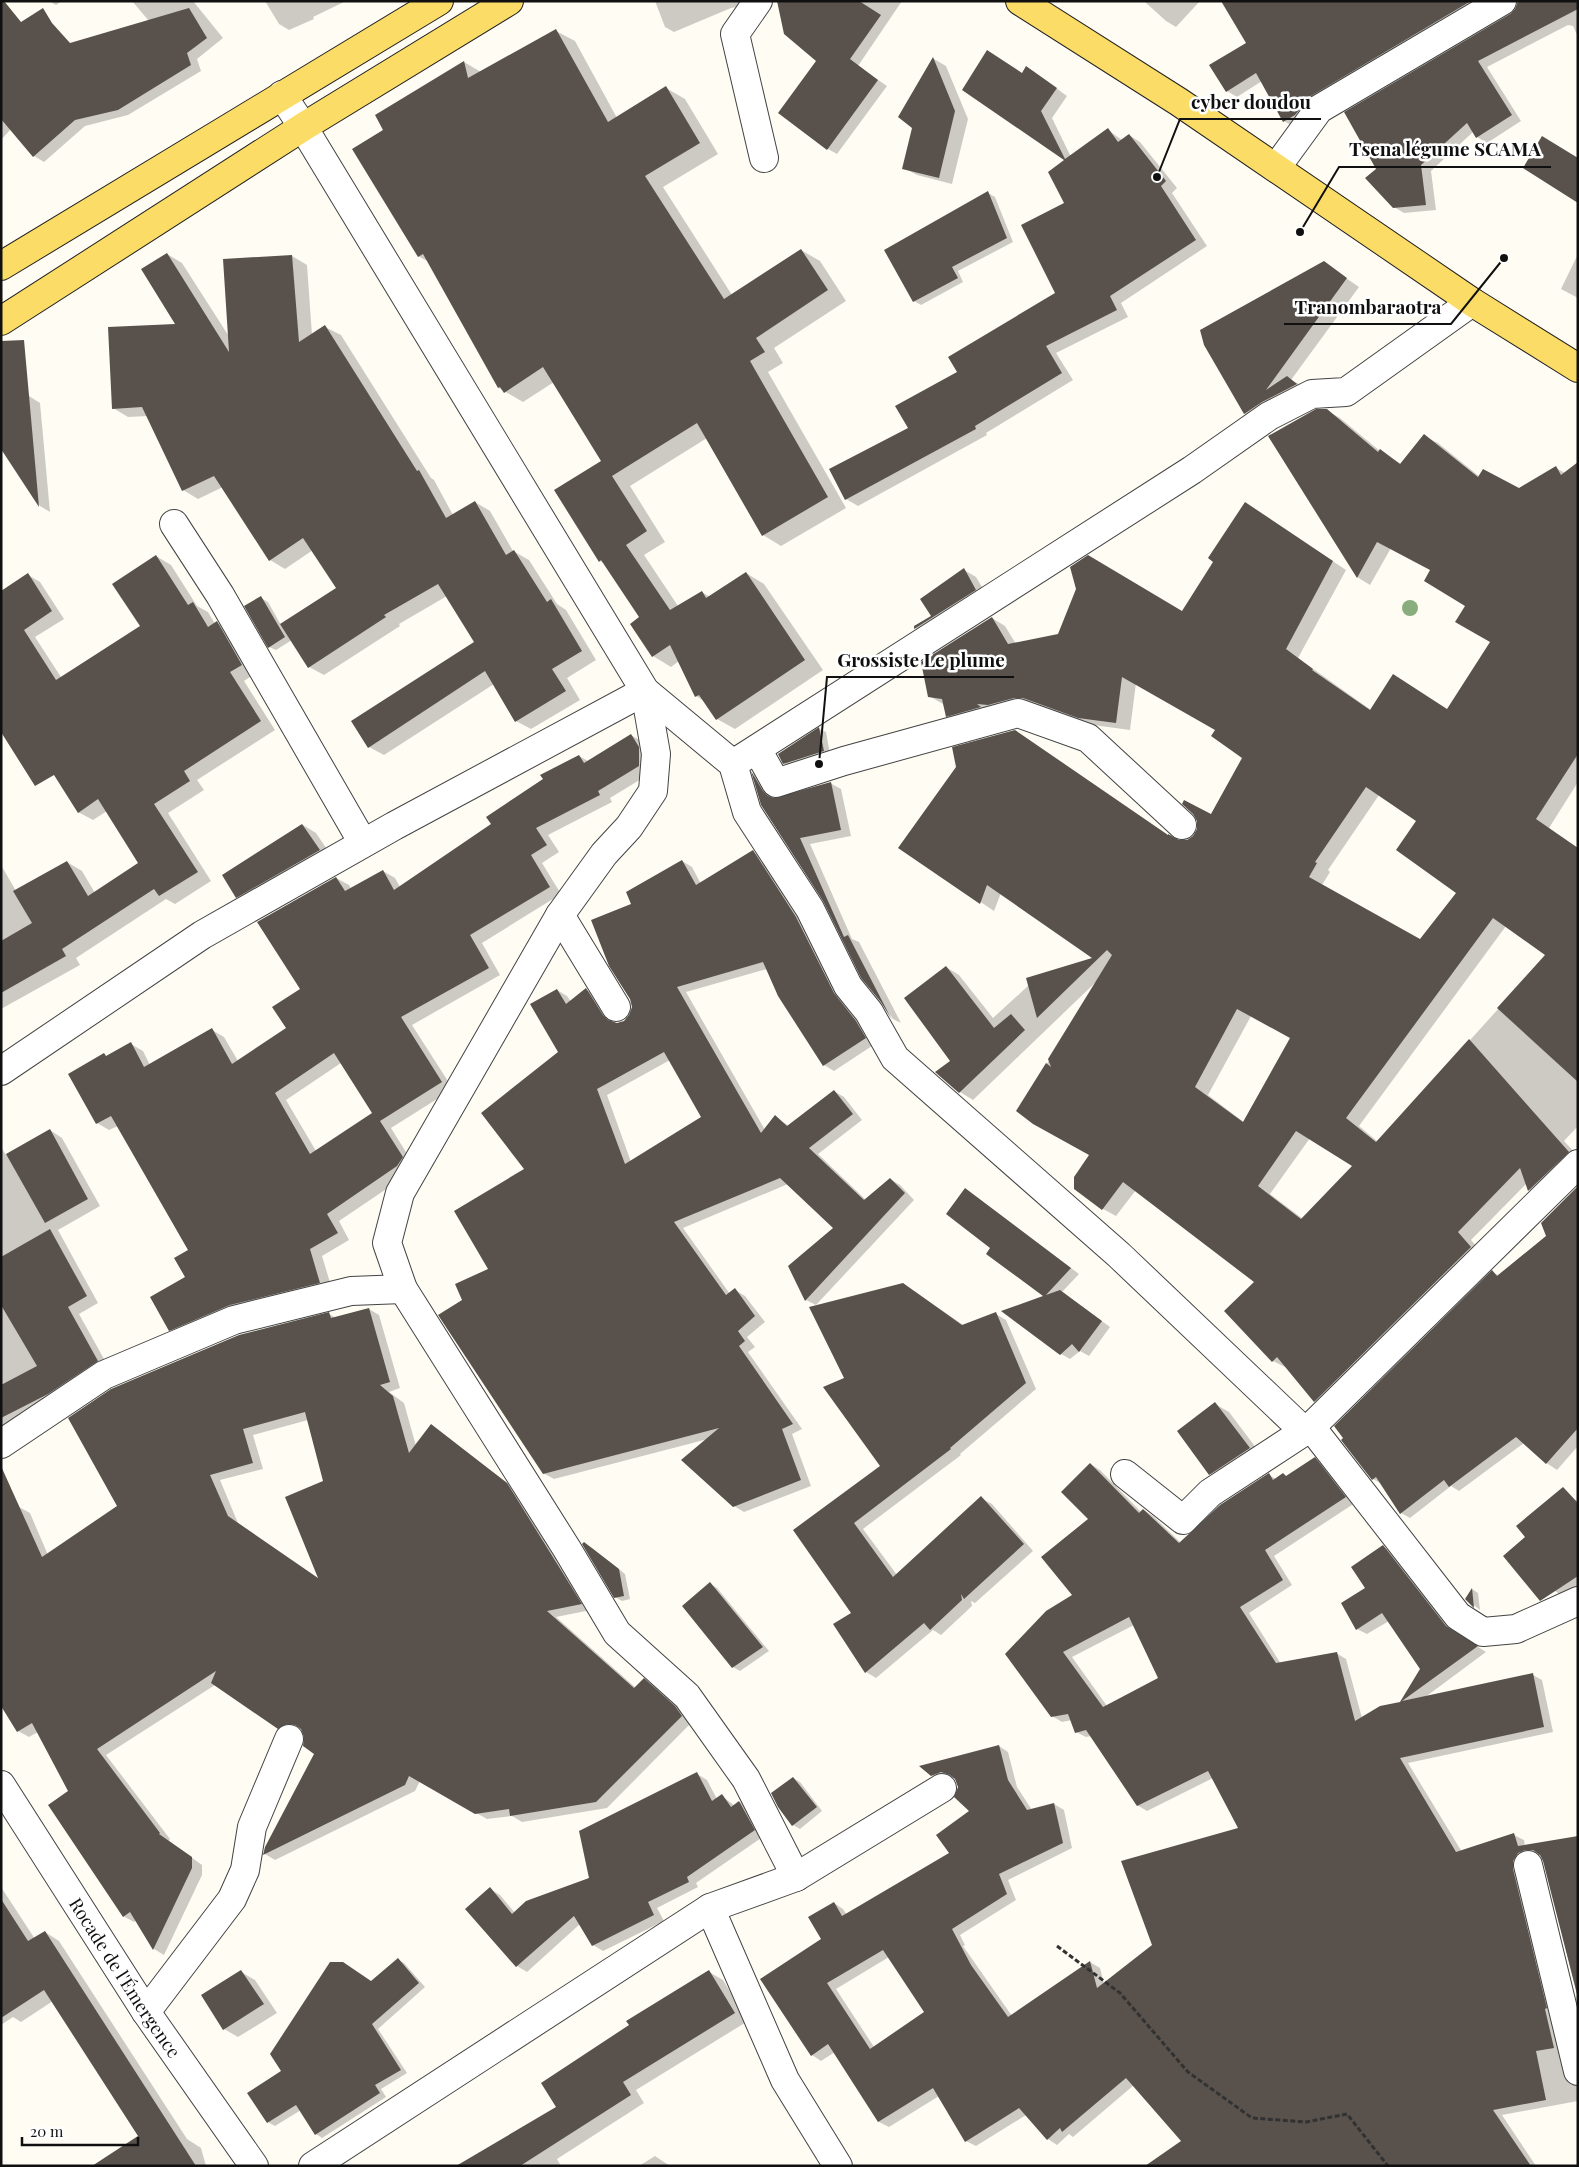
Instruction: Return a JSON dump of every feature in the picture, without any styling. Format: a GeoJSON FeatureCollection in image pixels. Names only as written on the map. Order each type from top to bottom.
{"type":"FeatureCollection","features":[{"type":"Feature","properties":{"kind":"main road"},"geometry":{"type":"LineString","coordinates":[[1,266],[439,1]]}},
{"type":"Feature","properties":{"kind":"main road"},"geometry":{"type":"LineString","coordinates":[[1,321],[303,127],[509,1]]}},
{"type":"Feature","properties":{"kind":"main road"},"geometry":{"type":"LineString","coordinates":[[1020,1],[1171,96],[1472,302],[1578,368]]}},
{"type":"Feature","properties":{"kind":"street"},"geometry":{"type":"LineString","coordinates":[[758,1],[735,34],[764,158]]}},
{"type":"Feature","properties":{"kind":"street"},"geometry":{"type":"LineString","coordinates":[[1276,168],[1319,109],[1502,1]]}},
{"type":"Feature","properties":{"kind":"street"},"geometry":{"type":"LineString","coordinates":[[282,96],[303,127],[645,691],[733,764],[747,812],[810,909],[848,986],[869,1012],[895,1058],[1120,1256],[1308,1429],[1458,1616],[1483,1632],[1516,1629],[1578,1601]]}},
{"type":"Feature","properties":{"kind":"street"},"geometry":{"type":"LineString","coordinates":[[733,764],[1192,470],[1269,416],[1312,394],[1346,392],[1472,302]]}},
{"type":"Feature","properties":{"kind":"street"},"geometry":{"type":"LineString","coordinates":[[174,524],[220,595],[363,843]]}},
{"type":"Feature","properties":{"kind":"street"},"geometry":{"type":"LineString","coordinates":[[1,1071],[202,935],[363,843],[645,691]]}},
{"type":"Feature","properties":{"kind":"street"},"geometry":{"type":"LineString","coordinates":[[645,691],[656,754],[653,791],[629,827],[604,854],[560,916],[400,1194],[387,1243],[403,1289],[567,1549],[617,1633],[686,1696],[746,1779],[796,1876]]}},
{"type":"Feature","properties":{"kind":"street"},"geometry":{"type":"LineString","coordinates":[[757,749],[776,784],[844,761],[1018,713],[1088,738],[1182,825]]}},
{"type":"Feature","properties":{"kind":"street"},"geometry":{"type":"LineString","coordinates":[[560,916],[616,1007]]}},
{"type":"Feature","properties":{"kind":"street"},"geometry":{"type":"LineString","coordinates":[[1125,1474],[1183,1520],[1210,1493],[1308,1429],[1578,1164]]}},
{"type":"Feature","properties":{"kind":"street"},"geometry":{"type":"LineString","coordinates":[[1,1444],[104,1375],[234,1320],[351,1291],[403,1289]]}},
{"type":"Feature","properties":{"kind":"street"},"geometry":{"type":"LineString","coordinates":[[146,2012],[232,1899],[245,1870],[252,1827],[289,1738]]}},
{"type":"Feature","properties":{"kind":"street","name":"Rocade de l'Émergence"},"geometry":{"type":"LineString","coordinates":[[1,1785],[146,2012],[254,2166]]}},
{"type":"Feature","properties":{"kind":"street"},"geometry":{"type":"LineString","coordinates":[[312,2166],[710,1908],[796,1876],[942,1788]]}},
{"type":"Feature","properties":{"kind":"street"},"geometry":{"type":"LineString","coordinates":[[1528,1865],[1578,2071]]}},
{"type":"Feature","properties":{"kind":"street"},"geometry":{"type":"LineString","coordinates":[[710,1908],[785,2080],[838,2166]]}},
{"type":"Feature","properties":{"kind":"path"},"geometry":{"type":"LineString","coordinates":[[1056,1946],[1120,1993],[1188,2072],[1252,2118],[1306,2122],[1347,2114],[1388,2166]]}},
{"type":"Feature","properties":{"kind":"building"},"geometry":{"type":"Polygon","coordinates":[[[1,1],[4,1],[21,22],[43,8],[52,23],[70,43],[189,8],[207,38],[187,53],[191,65],[118,110],[75,120],[33,157],[1,119],[1,1]]]}},
{"type":"Feature","properties":{"kind":"building"},"geometry":{"type":"Polygon","coordinates":[[[777,1],[859,1],[881,15],[850,59],[878,80],[827,150],[778,113],[816,61],[784,34],[777,1]]]}},
{"type":"Feature","properties":{"kind":"building"},"geometry":{"type":"Polygon","coordinates":[[[1221,1],[1471,1],[1311,96],[1295,115],[1283,122],[1256,73],[1226,92],[1209,65],[1246,43],[1221,1]]]}},
{"type":"Feature","properties":{"kind":"building"},"geometry":{"type":"Polygon","coordinates":[[[1518,1],[1578,1],[1578,9],[1478,61],[1512,115],[1476,138],[1467,123],[1421,165],[1426,205],[1393,208],[1365,178],[1376,169],[1344,112],[1510,14],[1515,9],[1518,1]]]}},
{"type":"Feature","properties":{"kind":"building"},"geometry":{"type":"Polygon","coordinates":[[[556,29],[608,122],[666,86],[700,143],[645,176],[724,299],[801,249],[828,290],[756,338],[765,352],[750,361],[828,497],[762,536],[697,423],[612,476],[647,531],[626,545],[670,610],[702,591],[706,598],[746,572],[805,660],[716,720],[699,695],[695,697],[670,645],[652,657],[630,624],[639,617],[601,560],[599,562],[554,490],[601,461],[543,367],[504,393],[500,387],[498,388],[423,254],[418,257],[352,149],[383,130],[375,115],[464,61],[468,78],[556,29]]]}},
{"type":"Feature","properties":{"kind":"building"},"geometry":{"type":"Polygon","coordinates":[[[987,50],[1022,73],[1026,66],[1057,88],[1041,111],[1065,159],[1108,128],[1118,142],[1129,134],[1166,181],[1161,186],[1196,240],[1110,296],[1117,310],[1046,346],[1062,373],[975,426],[976,429],[845,500],[829,469],[908,428],[895,406],[957,372],[948,357],[1055,293],[1021,225],[1064,203],[1048,172],[1064,160],[962,90],[987,50]]]}},
{"type":"Feature","properties":{"kind":"building"},"geometry":{"type":"Polygon","coordinates":[[[933,57],[955,111],[939,178],[902,169],[912,128],[898,117],[933,57]]]}},
{"type":"Feature","properties":{"kind":"building"},"geometry":{"type":"Polygon","coordinates":[[[1542,136],[1578,158],[1578,203],[1523,168],[1542,136]]]}},
{"type":"Feature","properties":{"kind":"building"},"geometry":{"type":"Polygon","coordinates":[[[988,191],[1007,238],[952,267],[958,278],[913,302],[884,250],[988,191]]]}},
{"type":"Feature","properties":{"kind":"building"},"geometry":{"type":"Polygon","coordinates":[[[167,253],[229,352],[223,259],[292,255],[299,342],[325,325],[417,471],[419,470],[446,518],[475,501],[506,555],[514,550],[547,602],[551,599],[582,651],[552,669],[566,691],[515,722],[485,671],[368,748],[351,721],[474,642],[438,584],[384,615],[386,617],[308,668],[280,624],[336,588],[303,538],[269,561],[214,476],[182,491],[142,407],[112,409],[108,327],[175,324],[141,269],[167,253]]]}},
{"type":"Feature","properties":{"kind":"building"},"geometry":{"type":"Polygon","coordinates":[[[1324,261],[1347,278],[1266,390],[1287,376],[1297,384],[1262,402],[1244,414],[1204,345],[1200,330],[1324,261]]]}},
{"type":"Feature","properties":{"kind":"building"},"geometry":{"type":"Polygon","coordinates":[[[24,340],[39,507],[1,449],[1,341],[24,340]]]}},
{"type":"Feature","properties":{"kind":"building"},"geometry":{"type":"Polygon","coordinates":[[[1316,409],[1327,409],[1378,452],[1380,449],[1400,464],[1424,434],[1478,477],[1483,469],[1519,488],[1556,466],[1561,475],[1578,462],[1578,754],[1536,819],[1578,848],[1578,1082],[1497,1008],[1545,955],[1493,918],[1346,1118],[1376,1142],[1469,1039],[1569,1152],[1528,1191],[1520,1168],[1458,1232],[1471,1247],[1314,1402],[1277,1357],[1272,1362],[1224,1311],[1254,1282],[1123,1182],[1102,1210],[1074,1189],[1074,1177],[1089,1155],[1033,1124],[1016,1111],[1046,1063],[1051,1067],[1048,1059],[1112,955],[1107,950],[1037,1018],[1026,978],[1092,958],[987,885],[980,904],[898,848],[956,767],[952,747],[1015,730],[1168,835],[1179,840],[1187,840],[1193,836],[1197,829],[1197,821],[1193,814],[1182,804],[1184,800],[1211,814],[1242,758],[1211,736],[1215,730],[1122,677],[1116,723],[1078,718],[1023,698],[1014,698],[988,705],[977,704],[981,707],[946,717],[942,699],[928,697],[921,662],[992,617],[1008,644],[1058,634],[1076,589],[1070,567],[1088,555],[1182,611],[1213,562],[1208,558],[1245,502],[1333,561],[1286,649],[1312,670],[1370,710],[1393,674],[1447,709],[1490,642],[1455,622],[1465,606],[1424,581],[1430,570],[1377,542],[1357,578],[1268,436],[1316,409]],[[1366,787],[1315,862],[1317,863],[1309,877],[1420,939],[1456,893],[1396,850],[1416,821],[1366,787]],[[1237,1009],[1195,1087],[1243,1122],[1290,1038],[1237,1009]],[[1296,1131],[1258,1186],[1301,1219],[1352,1166],[1296,1131]]]}},
{"type":"Feature","properties":{"kind":"building"},"geometry":{"type":"Polygon","coordinates":[[[156,555],[188,605],[193,602],[208,627],[217,621],[242,665],[230,672],[261,721],[184,771],[190,781],[154,804],[198,872],[159,896],[154,889],[62,949],[66,956],[1,993],[1,941],[32,923],[13,891],[67,861],[88,896],[138,863],[98,799],[78,813],[54,775],[35,786],[1,732],[1,591],[28,573],[52,611],[24,630],[56,680],[140,626],[112,584],[156,555]]]}},
{"type":"Feature","properties":{"kind":"building"},"geometry":{"type":"Polygon","coordinates":[[[964,568],[976,590],[914,629],[914,626],[931,616],[920,599],[964,568]]]}},
{"type":"Feature","properties":{"kind":"building"},"geometry":{"type":"Polygon","coordinates":[[[261,596],[285,637],[268,648],[244,606],[261,596]]]}},
{"type":"Feature","properties":{"kind":"building"},"geometry":{"type":"Polygon","coordinates":[[[819,727],[824,751],[783,764],[778,754],[819,727]]]}},
{"type":"Feature","properties":{"kind":"building"},"geometry":{"type":"Polygon","coordinates":[[[631,734],[639,747],[639,766],[598,791],[600,795],[536,828],[547,845],[531,855],[550,887],[470,935],[489,968],[401,1017],[442,1082],[380,1121],[403,1157],[397,1166],[327,1214],[338,1233],[310,1249],[320,1283],[230,1305],[169,1331],[150,1297],[185,1277],[174,1258],[188,1250],[111,1116],[96,1124],[68,1074],[104,1053],[106,1056],[131,1042],[144,1067],[212,1028],[232,1064],[286,1028],[272,1007],[300,989],[257,922],[336,877],[345,891],[383,870],[394,890],[491,824],[486,817],[543,779],[540,775],[579,755],[584,763],[631,734]],[[334,1053],[275,1093],[310,1154],[372,1113],[334,1053]]]}},
{"type":"Feature","properties":{"kind":"building"},"geometry":{"type":"Polygon","coordinates":[[[751,771],[763,791],[768,796],[774,798],[831,782],[841,830],[800,838],[844,937],[848,935],[892,1020],[881,1002],[861,978],[823,901],[761,805],[751,771]]]}},
{"type":"Feature","properties":{"kind":"building"},"geometry":{"type":"Polygon","coordinates":[[[302,824],[320,850],[236,898],[222,875],[302,824]]]}},
{"type":"Feature","properties":{"kind":"building"},"geometry":{"type":"Polygon","coordinates":[[[753,850],[796,917],[834,993],[856,1021],[866,1038],[823,1066],[778,996],[763,962],[677,987],[761,1133],[775,1115],[787,1126],[834,1090],[853,1114],[809,1148],[864,1200],[890,1178],[905,1193],[805,1301],[788,1266],[833,1228],[780,1178],[674,1222],[726,1295],[735,1288],[755,1316],[738,1331],[745,1341],[739,1346],[793,1424],[782,1429],[801,1480],[733,1507],[681,1460],[719,1428],[543,1474],[438,1315],[462,1300],[455,1284],[488,1269],[454,1211],[524,1169],[481,1113],[558,1052],[530,1004],[557,989],[566,1004],[586,988],[608,1020],[617,1023],[624,1021],[632,1007],[630,999],[609,966],[591,920],[631,904],[626,892],[682,860],[696,885],[753,850]],[[664,1052],[597,1089],[625,1164],[701,1117],[664,1052]]]}},
{"type":"Feature","properties":{"kind":"building"},"geometry":{"type":"Polygon","coordinates":[[[946,966],[994,1028],[1011,1014],[1025,1030],[959,1093],[935,1072],[950,1061],[904,998],[946,966]]]}},
{"type":"Feature","properties":{"kind":"building"},"geometry":{"type":"Polygon","coordinates":[[[50,1129],[88,1199],[45,1223],[6,1154],[50,1129]]]}},
{"type":"Feature","properties":{"kind":"building"},"geometry":{"type":"Polygon","coordinates":[[[1578,1186],[1578,1428],[1546,1464],[1516,1437],[1449,1487],[1444,1480],[1400,1514],[1376,1477],[1372,1480],[1341,1440],[1343,1438],[1334,1426],[1492,1270],[1497,1276],[1546,1236],[1541,1223],[1578,1186]]]}},
{"type":"Feature","properties":{"kind":"building"},"geometry":{"type":"Polygon","coordinates":[[[965,1188],[1071,1268],[1046,1295],[1060,1290],[1102,1321],[1079,1352],[1072,1344],[1060,1355],[1001,1311],[1043,1296],[986,1254],[990,1248],[946,1214],[965,1188]]]}},
{"type":"Feature","properties":{"kind":"building"},"geometry":{"type":"Polygon","coordinates":[[[50,1229],[87,1296],[68,1307],[98,1361],[48,1394],[1,1418],[1,1385],[37,1366],[1,1305],[1,1257],[50,1229]]]}},
{"type":"Feature","properties":{"kind":"building"},"geometry":{"type":"Polygon","coordinates":[[[903,1283],[962,1325],[996,1312],[1026,1383],[951,1449],[854,1523],[893,1577],[981,1496],[1024,1544],[964,1599],[961,1594],[962,1600],[930,1630],[924,1623],[865,1673],[833,1624],[851,1613],[793,1530],[880,1466],[823,1387],[844,1378],[809,1307],[903,1283]]]}},
{"type":"Feature","properties":{"kind":"building"},"geometry":{"type":"Polygon","coordinates":[[[369,1308],[390,1382],[380,1385],[393,1396],[409,1453],[431,1424],[507,1483],[582,1604],[547,1611],[634,1688],[644,1678],[675,1706],[682,1716],[596,1802],[510,1816],[509,1809],[475,1814],[409,1776],[405,1785],[263,1855],[265,1847],[314,1754],[303,1746],[304,1737],[301,1729],[295,1725],[287,1724],[278,1729],[211,1683],[216,1671],[97,1749],[159,1834],[192,1857],[192,1868],[153,1950],[130,1912],[123,1917],[48,1805],[68,1791],[32,1723],[17,1732],[1,1706],[1,1466],[42,1557],[117,1506],[68,1418],[111,1389],[239,1335],[329,1312],[331,1318],[369,1308]],[[305,1412],[243,1429],[253,1463],[210,1475],[228,1516],[318,1578],[285,1497],[323,1481],[305,1412]]]}},
{"type":"Feature","properties":{"kind":"building"},"geometry":{"type":"Polygon","coordinates":[[[1215,1402],[1250,1448],[1209,1475],[1177,1431],[1215,1402]]]}},
{"type":"Feature","properties":{"kind":"building"},"geometry":{"type":"Polygon","coordinates":[[[1315,1457],[1346,1497],[1265,1550],[1283,1580],[1240,1607],[1276,1663],[1337,1652],[1355,1721],[1380,1706],[1400,1702],[1420,1669],[1382,1613],[1356,1630],[1341,1603],[1365,1588],[1351,1567],[1383,1545],[1446,1626],[1478,1646],[1402,1701],[1533,1673],[1544,1727],[1400,1758],[1456,1852],[1514,1833],[1518,1846],[1578,1836],[1578,1998],[1543,1861],[1540,1855],[1533,1850],[1525,1850],[1518,1853],[1513,1861],[1513,1869],[1547,2008],[1545,2009],[1554,2048],[1536,2051],[1546,2100],[1493,2110],[1531,2166],[1145,2166],[1181,2141],[1126,2078],[1062,2132],[1060,2128],[1047,2140],[1019,2108],[965,2142],[933,2088],[878,2122],[828,2044],[811,2056],[760,1979],[821,1939],[808,1917],[834,1902],[842,1916],[949,1853],[936,1835],[969,1811],[954,1797],[958,1787],[955,1779],[941,1772],[931,1776],[919,1766],[999,1745],[1008,1780],[1027,1810],[1054,1803],[1063,1843],[999,1874],[1007,1894],[952,1929],[971,1965],[1008,2017],[1090,1961],[1097,1988],[1152,1945],[1121,1861],[1238,1828],[1208,1771],[1137,1806],[1086,1730],[1075,1733],[1068,1714],[1051,1717],[1005,1654],[1046,1611],[1072,1595],[1041,1557],[1088,1519],[1061,1492],[1090,1463],[1139,1513],[1143,1509],[1179,1543],[1220,1505],[1269,1473],[1273,1480],[1283,1473],[1286,1476],[1315,1457]],[[1129,1617],[1063,1652],[1103,1707],[1158,1678],[1129,1617]],[[883,1950],[827,1983],[870,2049],[924,2012],[883,1950]]]}},
{"type":"Feature","properties":{"kind":"building"},"geometry":{"type":"Polygon","coordinates":[[[1563,1487],[1578,1503],[1578,1576],[1540,1601],[1503,1556],[1525,1537],[1516,1526],[1563,1487]]]}},
{"type":"Feature","properties":{"kind":"building"},"geometry":{"type":"Polygon","coordinates":[[[584,1542],[619,1569],[624,1596],[614,1598],[582,1544],[584,1542]]]}},
{"type":"Feature","properties":{"kind":"building"},"geometry":{"type":"Polygon","coordinates":[[[710,1582],[763,1647],[732,1668],[682,1606],[710,1582]]]}},
{"type":"Feature","properties":{"kind":"building"},"geometry":{"type":"Polygon","coordinates":[[[1472,1588],[1474,1608],[1465,1599],[1472,1588]]]}},
{"type":"Feature","properties":{"kind":"building"},"geometry":{"type":"Polygon","coordinates":[[[697,1772],[712,1801],[722,1794],[731,1807],[739,1801],[755,1830],[687,1877],[689,1882],[648,1902],[654,1915],[592,1946],[574,1916],[516,1967],[465,1909],[490,1887],[512,1914],[526,1901],[589,1878],[579,1831],[697,1772]]]}},
{"type":"Feature","properties":{"kind":"building"},"geometry":{"type":"Polygon","coordinates":[[[793,1777],[817,1807],[792,1826],[778,1807],[771,1793],[793,1777]]]}},
{"type":"Feature","properties":{"kind":"building"},"geometry":{"type":"Polygon","coordinates":[[[1,1899],[28,1941],[45,1931],[196,2166],[92,2166],[138,2136],[44,1990],[1,2018],[1,1899]]]}},
{"type":"Feature","properties":{"kind":"building"},"geometry":{"type":"Polygon","coordinates":[[[398,1958],[419,1983],[372,2024],[401,2070],[375,2085],[380,2093],[315,2135],[296,2105],[267,2123],[247,2093],[281,2071],[270,2054],[330,1962],[343,1962],[371,1981],[398,1958]]]}},
{"type":"Feature","properties":{"kind":"building"},"geometry":{"type":"Polygon","coordinates":[[[241,1970],[264,2004],[223,2030],[201,1995],[241,1970]]]}},
{"type":"Feature","properties":{"kind":"building"},"geometry":{"type":"Polygon","coordinates":[[[709,1970],[735,2013],[623,2082],[631,2095],[520,2166],[456,2166],[556,2107],[541,2083],[629,2025],[626,2021],[709,1970]]]}},
{"type":"Feature","properties":{"kind":"place","name":"cyber doudou"},"geometry":{"type":"Point","coordinates":[1157,177]}},
{"type":"Feature","properties":{"kind":"place","name":"Tsena légume SCAMA"},"geometry":{"type":"Point","coordinates":[1300,232]}},
{"type":"Feature","properties":{"kind":"place","name":"Tranombaraotra"},"geometry":{"type":"Point","coordinates":[1504,258]}},
{"type":"Feature","properties":{"kind":"place","name":"Grossiste Le plume"},"geometry":{"type":"Point","coordinates":[819,764]}}]}
